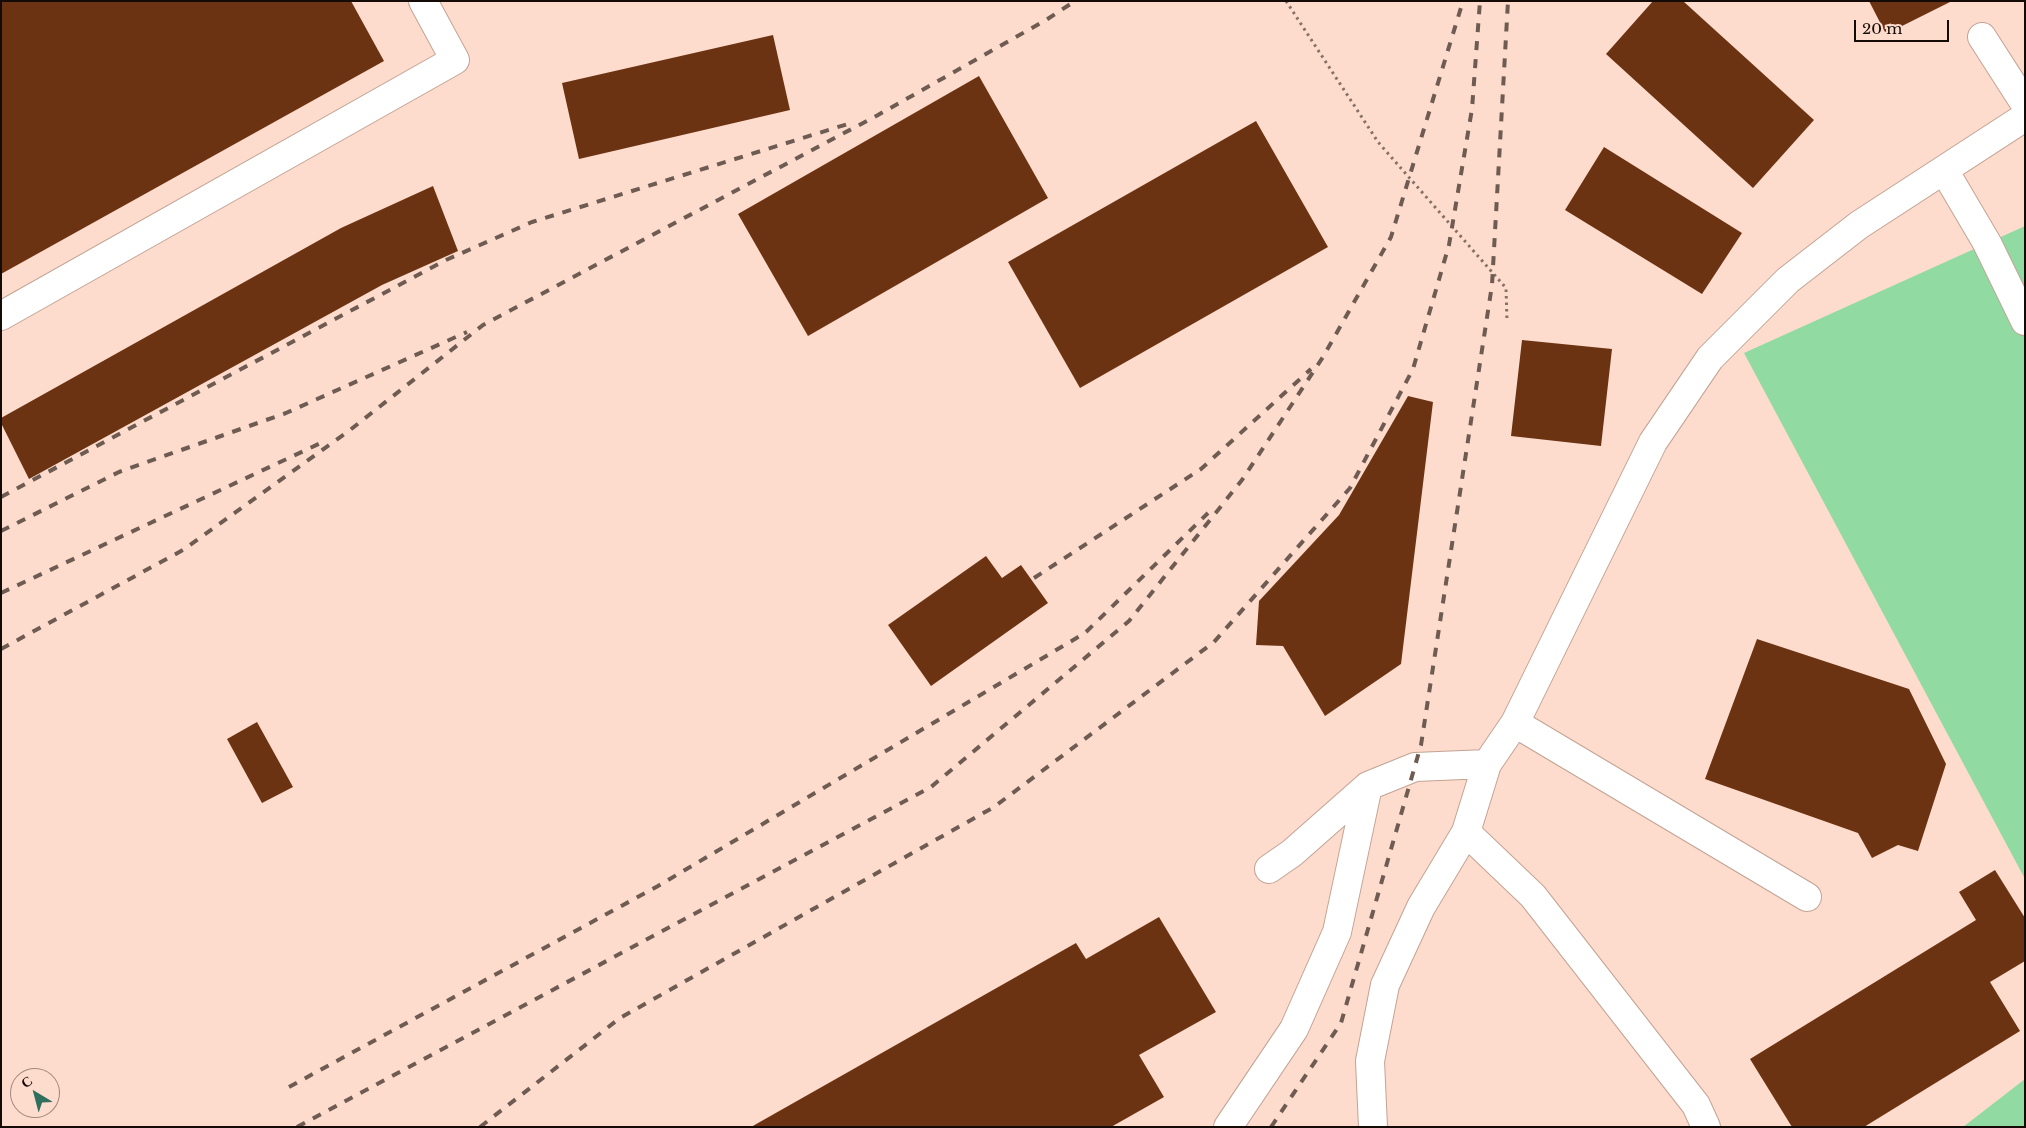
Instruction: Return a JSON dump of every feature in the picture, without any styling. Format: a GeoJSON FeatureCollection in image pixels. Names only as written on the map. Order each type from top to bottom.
{"type":"FeatureCollection","features":[{"type":"Feature","properties":{"kind":"street"},"geometry":{"type":"LineString","coordinates":[[1,316],[454,60],[423,1]]}},
{"type":"Feature","properties":{"kind":"street"},"geometry":{"type":"LineString","coordinates":[[1982,37],[2025,104]]}},
{"type":"Feature","properties":{"kind":"street"},"geometry":{"type":"LineString","coordinates":[[1374,1127],[1370,1061],[1385,984],[1421,907],[1466,832],[1487,764],[1516,723],[1653,442],[1710,358],[1788,280],[1859,225],[2025,117]]}},
{"type":"Feature","properties":{"kind":"street"},"geometry":{"type":"LineString","coordinates":[[1944,170],[1987,243],[2025,321]]}},
{"type":"Feature","properties":{"kind":"street"},"geometry":{"type":"LineString","coordinates":[[1516,723],[1807,897]]}},
{"type":"Feature","properties":{"kind":"street"},"geometry":{"type":"LineString","coordinates":[[1270,869],[1292,853],[1368,786],[1415,766],[1487,764]]}},
{"type":"Feature","properties":{"kind":"street"},"geometry":{"type":"LineString","coordinates":[[1228,1127],[1294,1029],[1337,932],[1368,786]]}},
{"type":"Feature","properties":{"kind":"street"},"geometry":{"type":"LineString","coordinates":[[1466,832],[1533,896],[1696,1105],[1706,1127]]}},
{"type":"Feature","properties":{"kind":"path"},"geometry":{"type":"LineString","coordinates":[[1286,1],[1378,142],[1506,288],[1507,321]]}},
{"type":"Feature","properties":{"kind":"green space"},"geometry":{"type":"Polygon","coordinates":[[[2025,226],[2025,879],[1744,353],[2025,226]]]}},
{"type":"Feature","properties":{"kind":"green space"},"geometry":{"type":"Polygon","coordinates":[[[2025,1079],[2025,1127],[1963,1127],[2025,1079]]]}},
{"type":"Feature","properties":{"kind":"building"},"geometry":{"type":"Polygon","coordinates":[[[1,1],[351,1],[384,61],[1,274],[1,1]]]}},
{"type":"Feature","properties":{"kind":"building"},"geometry":{"type":"Polygon","coordinates":[[[1653,1],[1683,1],[1814,120],[1753,188],[1606,54],[1653,1]]]}},
{"type":"Feature","properties":{"kind":"building"},"geometry":{"type":"Polygon","coordinates":[[[1869,1],[1952,1],[1886,34],[1869,1]]]}},
{"type":"Feature","properties":{"kind":"building"},"geometry":{"type":"Polygon","coordinates":[[[773,35],[790,110],[579,159],[562,83],[773,35]]]}},
{"type":"Feature","properties":{"kind":"building"},"geometry":{"type":"Polygon","coordinates":[[[979,76],[1048,198],[808,336],[738,214],[979,76]]]}},
{"type":"Feature","properties":{"kind":"building"},"geometry":{"type":"Polygon","coordinates":[[[1256,121],[1328,247],[1080,388],[1008,262],[1256,121]]]}},
{"type":"Feature","properties":{"kind":"building"},"geometry":{"type":"Polygon","coordinates":[[[1604,147],[1742,233],[1702,294],[1565,210],[1604,147]]]}},
{"type":"Feature","properties":{"kind":"building"},"geometry":{"type":"Polygon","coordinates":[[[433,186],[458,251],[382,285],[29,479],[1,423],[1,418],[341,228],[433,186]]]}},
{"type":"Feature","properties":{"kind":"building"},"geometry":{"type":"Polygon","coordinates":[[[1522,340],[1612,349],[1601,446],[1511,436],[1522,340]]]}},
{"type":"Feature","properties":{"kind":"building"},"geometry":{"type":"Polygon","coordinates":[[[1408,396],[1433,402],[1401,664],[1325,716],[1283,646],[1256,645],[1259,601],[1339,515],[1408,396]]]}},
{"type":"Feature","properties":{"kind":"building"},"geometry":{"type":"Polygon","coordinates":[[[986,556],[1002,578],[1021,565],[1048,603],[931,686],[888,625],[986,556]]]}},
{"type":"Feature","properties":{"kind":"building"},"geometry":{"type":"Polygon","coordinates":[[[1757,639],[1909,689],[1946,764],[1918,851],[1898,845],[1872,858],[1858,833],[1705,779],[1757,639]]]}},
{"type":"Feature","properties":{"kind":"building"},"geometry":{"type":"Polygon","coordinates":[[[257,722],[293,787],[262,803],[227,739],[257,722]]]}},
{"type":"Feature","properties":{"kind":"building"},"geometry":{"type":"Polygon","coordinates":[[[1995,870],[2025,918],[2025,961],[1990,982],[2020,1031],[1864,1127],[1792,1127],[1750,1059],[1976,920],[1959,892],[1995,870]]]}},
{"type":"Feature","properties":{"kind":"building"},"geometry":{"type":"Polygon","coordinates":[[[1159,917],[1216,1012],[1139,1055],[1164,1097],[1111,1127],[751,1127],[1076,943],[1086,959],[1159,917]]]}},
{"type":"Feature","properties":{"kind":"railway"},"geometry":{"type":"LineString","coordinates":[[1,649],[183,550],[350,430],[483,325],[878,115],[1046,20],[1075,1]]}},
{"type":"Feature","properties":{"kind":"railway"},"geometry":{"type":"LineString","coordinates":[[297,1127],[931,787],[1129,621],[1242,480],[1323,357],[1391,237],[1463,1]]}},
{"type":"Feature","properties":{"kind":"railway"},"geometry":{"type":"LineString","coordinates":[[480,1127],[620,1018],[994,807],[1214,642],[1350,488],[1413,369],[1449,245],[1472,109],[1480,1]]}},
{"type":"Feature","properties":{"kind":"railway"},"geometry":{"type":"LineString","coordinates":[[1271,1127],[1341,1023],[1421,745],[1492,285],[1508,1]]}},
{"type":"Feature","properties":{"kind":"railway"},"geometry":{"type":"LineString","coordinates":[[1,497],[446,260],[532,222],[851,123]]}},
{"type":"Feature","properties":{"kind":"railway"},"geometry":{"type":"LineString","coordinates":[[1,531],[119,472],[286,413],[467,332]]}},
{"type":"Feature","properties":{"kind":"railway"},"geometry":{"type":"LineString","coordinates":[[1034,578],[1201,469],[1311,369]]}},
{"type":"Feature","properties":{"kind":"railway"},"geometry":{"type":"LineString","coordinates":[[1,593],[325,441]]}},
{"type":"Feature","properties":{"kind":"railway"},"geometry":{"type":"LineString","coordinates":[[289,1087],[658,886],[1085,633],[1208,513]]}}]}
